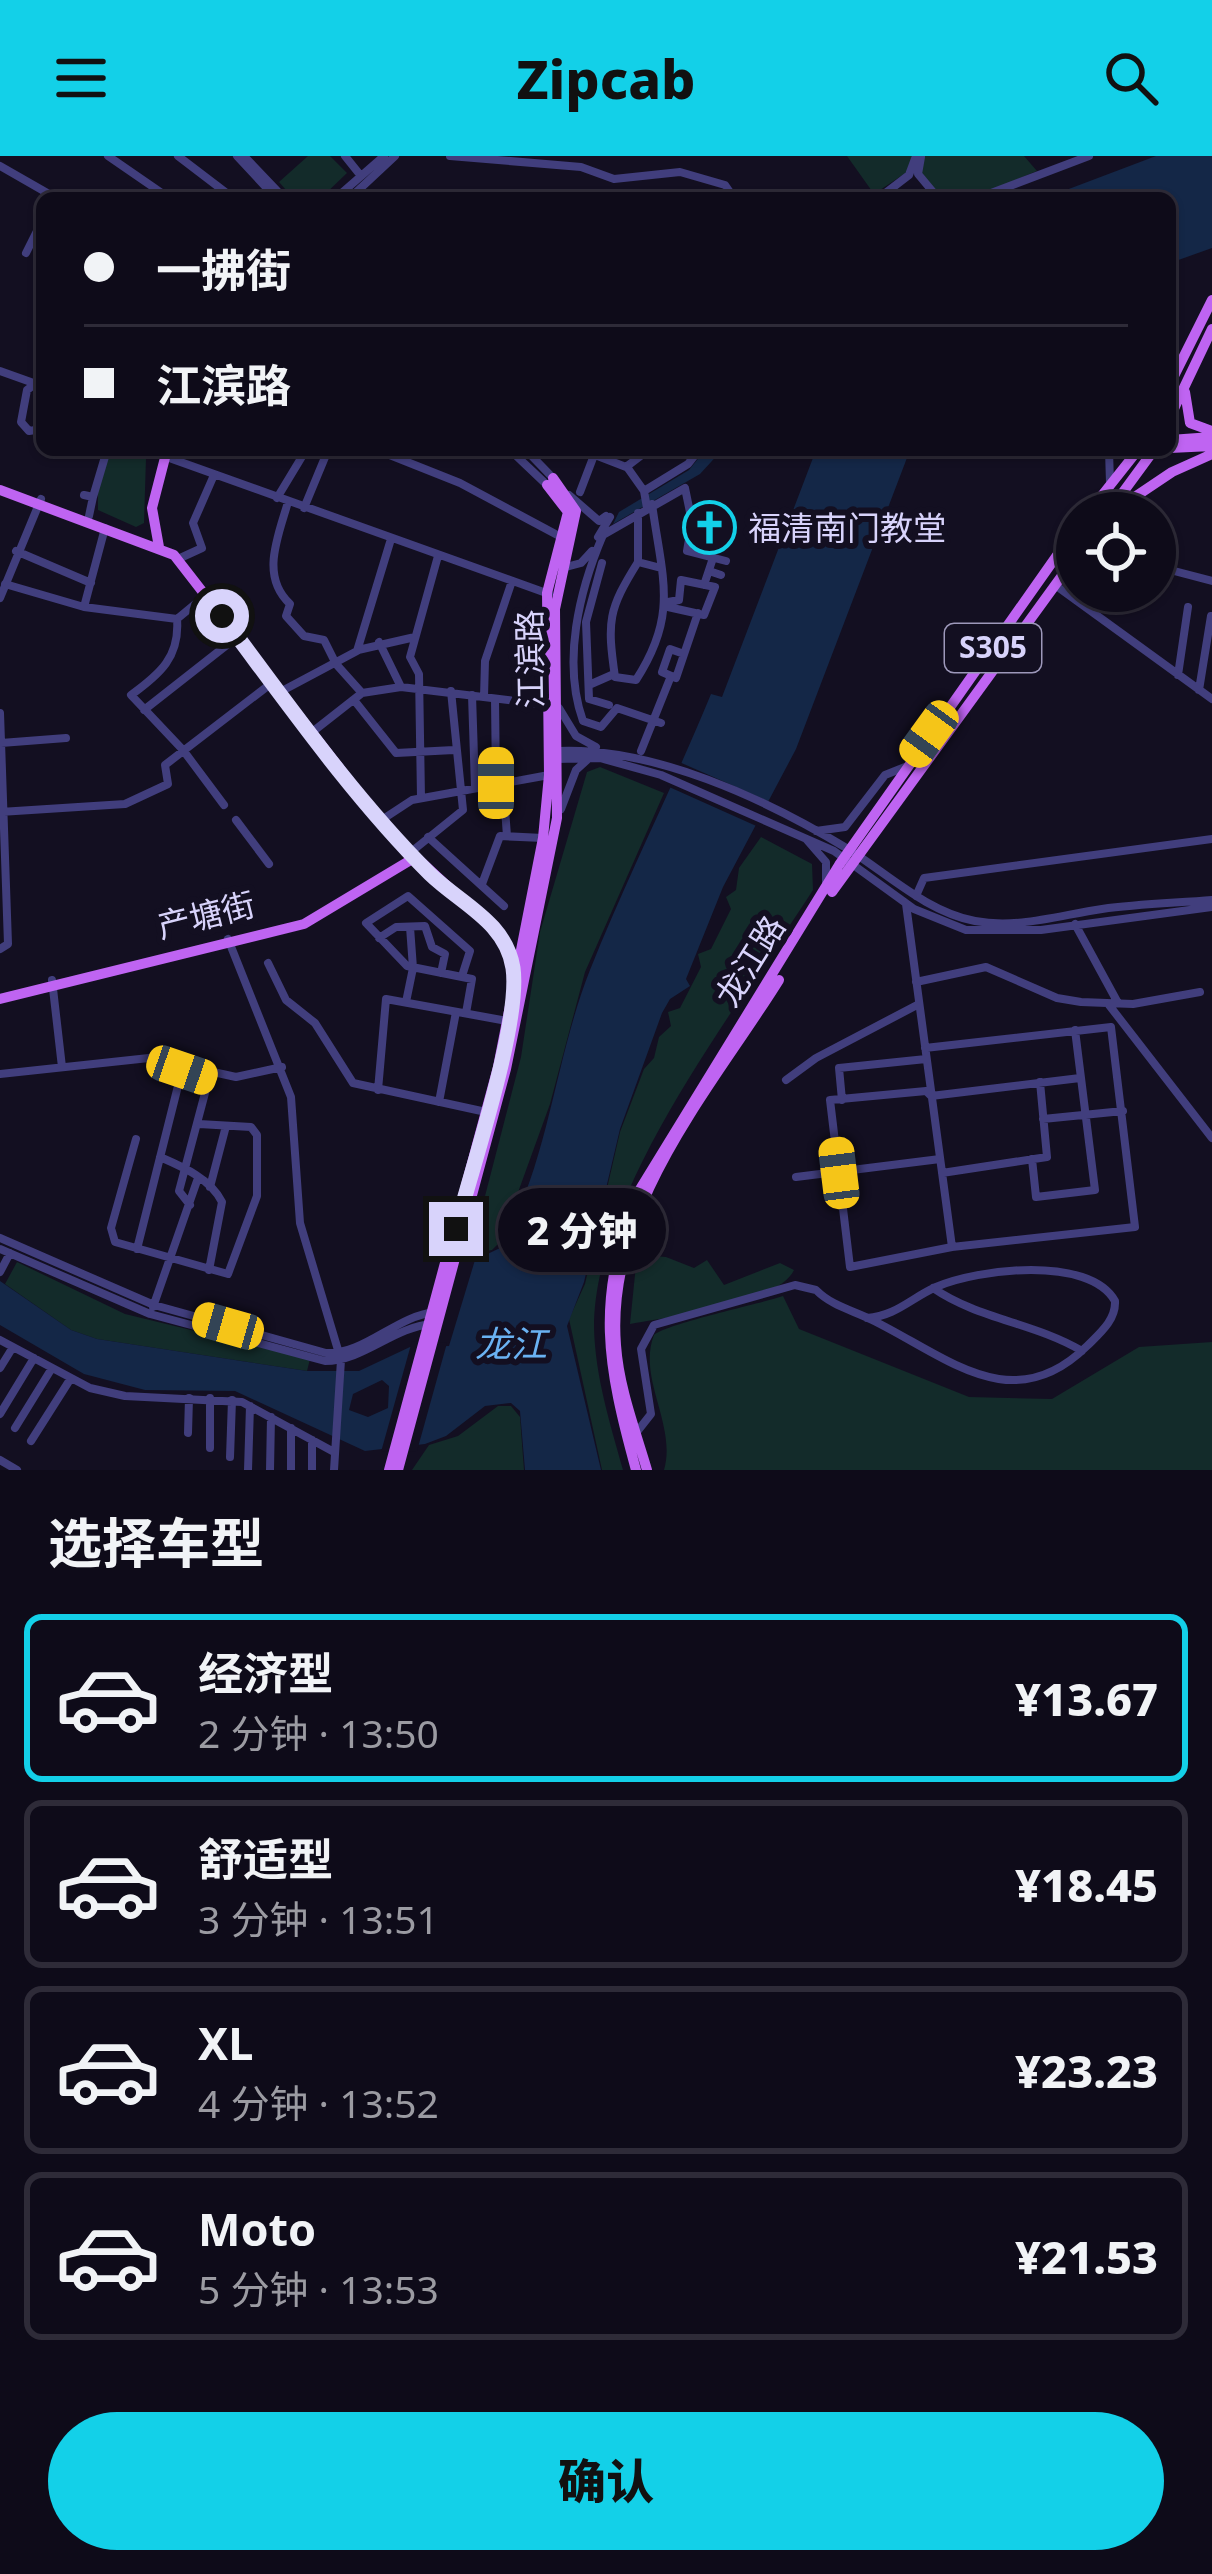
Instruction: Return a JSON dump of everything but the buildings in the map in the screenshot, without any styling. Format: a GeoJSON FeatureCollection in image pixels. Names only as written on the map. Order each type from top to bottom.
{"type":"FeatureCollection","features":[{"type":"Feature","properties":{"kind":"main road"},"geometry":{"type":"LineString","coordinates":[[1176,372],[1212,300]]}},
{"type":"Feature","properties":{"kind":"main road"},"geometry":{"type":"LineString","coordinates":[[1176,405],[1212,329]]}},
{"type":"Feature","properties":{"kind":"main road"},"geometry":{"type":"LineString","coordinates":[[1186,385],[1186,416],[1212,442]]}},
{"type":"Feature","properties":{"kind":"main road"},"geometry":{"type":"LineString","coordinates":[[1176,444],[1212,442]]}},
{"type":"Feature","properties":{"kind":"main road"},"geometry":{"type":"LineString","coordinates":[[1139,492],[1212,442]]}},
{"type":"Feature","properties":{"kind":"main road"},"geometry":{"type":"LineString","coordinates":[[155,544],[153,494],[164,456]]}},
{"type":"Feature","properties":{"kind":"main road"},"geometry":{"type":"LineString","coordinates":[[155,544],[161,536],[165,456]]}},
{"type":"Feature","properties":{"kind":"main road"},"geometry":{"type":"LineString","coordinates":[[1108,490],[1134,456]]}},
{"type":"Feature","properties":{"kind":"main road"},"geometry":{"type":"LineString","coordinates":[[1124,492],[1150,456]]}},
{"type":"Feature","properties":{"kind":"main road"},"geometry":{"type":"LineString","coordinates":[[550,481],[575,493]]}},
{"type":"Feature","properties":{"kind":"main road","name":"江滨路"},"geometry":{"type":"LineString","coordinates":[[435,1324],[506,1070],[557,818],[552,594],[566,506],[550,481]]}},
{"type":"Feature","properties":{"kind":"main road"},"geometry":{"type":"LineString","coordinates":[[0,487],[155,544],[178,560],[380,821],[482,916],[506,945],[514,972]]}},
{"type":"Feature","properties":{"kind":"main road","name":"江滨路"},"geometry":{"type":"LineString","coordinates":[[552,594],[576,522],[575,493]]}},
{"type":"Feature","properties":{"kind":"main road"},"geometry":{"type":"LineString","coordinates":[[40,502],[143,533],[153,528]]}},
{"type":"Feature","properties":{"kind":"main road","name":"龙江路"},"geometry":{"type":"LineString","coordinates":[[647,1470],[619,1374],[615,1324],[620,1282],[641,1207],[690,1118],[905,767],[1056,556]]}},
{"type":"Feature","properties":{"kind":"main road","name":"龙江路"},"geometry":{"type":"LineString","coordinates":[[636,1470],[611,1378],[606,1327],[626,1223],[673,1129],[824,894],[1055,585]]}},
{"type":"Feature","properties":{"kind":"main road","name":"江滨路"},"geometry":{"type":"LineString","coordinates":[[435,1324],[507,1021],[543,838],[554,755]]}},
{"type":"Feature","properties":{"kind":"main road","name":"产塘街"},"geometry":{"type":"LineString","coordinates":[[0,996],[302,919],[412,855]]}},
{"type":"Feature","properties":{"kind":"main road"},"geometry":{"type":"LineString","coordinates":[[394,1470],[435,1324]]}},
{"type":"Feature","properties":{"kind":"street"},"geometry":{"type":"LineString","coordinates":[[108,156],[160,192]]}},
{"type":"Feature","properties":{"kind":"street"},"geometry":{"type":"LineString","coordinates":[[178,156],[225,192]]}},
{"type":"Feature","properties":{"kind":"street"},"geometry":{"type":"LineString","coordinates":[[240,156],[274,192]]}},
{"type":"Feature","properties":{"kind":"street"},"geometry":{"type":"LineString","coordinates":[[345,156],[361,176]]}},
{"type":"Feature","properties":{"kind":"street"},"geometry":{"type":"LineString","coordinates":[[343,192],[384,156]]}},
{"type":"Feature","properties":{"kind":"street"},"geometry":{"type":"LineString","coordinates":[[356,192],[395,156]]}},
{"type":"Feature","properties":{"kind":"street"},"geometry":{"type":"LineString","coordinates":[[450,156],[581,167],[614,178],[680,172],[725,185],[730,192]]}},
{"type":"Feature","properties":{"kind":"street"},"geometry":{"type":"LineString","coordinates":[[887,192],[909,175],[919,156]]}},
{"type":"Feature","properties":{"kind":"street"},"geometry":{"type":"LineString","coordinates":[[919,156],[918,174],[933,192]]}},
{"type":"Feature","properties":{"kind":"street"},"geometry":{"type":"LineString","coordinates":[[994,192],[1089,156]]}},
{"type":"Feature","properties":{"kind":"street"},"geometry":{"type":"LineString","coordinates":[[0,166],[44,192]]}},
{"type":"Feature","properties":{"kind":"street"},"geometry":{"type":"LineString","coordinates":[[26,253],[36,232]]}},
{"type":"Feature","properties":{"kind":"street"},"geometry":{"type":"LineString","coordinates":[[0,371],[36,384]]}},
{"type":"Feature","properties":{"kind":"street"},"geometry":{"type":"LineString","coordinates":[[36,386],[27,390],[21,422],[29,431],[36,430]]}},
{"type":"Feature","properties":{"kind":"street"},"geometry":{"type":"LineString","coordinates":[[89,516],[88,496],[101,456]]}},
{"type":"Feature","properties":{"kind":"street"},"geometry":{"type":"LineString","coordinates":[[171,456],[214,476],[552,594]]}},
{"type":"Feature","properties":{"kind":"street"},"geometry":{"type":"LineString","coordinates":[[277,498],[302,456]]}},
{"type":"Feature","properties":{"kind":"street"},"geometry":{"type":"LineString","coordinates":[[304,508],[326,456]]}},
{"type":"Feature","properties":{"kind":"street"},"geometry":{"type":"LineString","coordinates":[[392,456],[460,483],[561,537]]}},
{"type":"Feature","properties":{"kind":"street"},"geometry":{"type":"LineString","coordinates":[[518,456],[550,481]]}},
{"type":"Feature","properties":{"kind":"street"},"geometry":{"type":"LineString","coordinates":[[531,456],[550,481]]}},
{"type":"Feature","properties":{"kind":"street"},"geometry":{"type":"LineString","coordinates":[[561,572],[588,559],[609,516],[599,520],[575,493],[594,456]]}},
{"type":"Feature","properties":{"kind":"street"},"geometry":{"type":"LineString","coordinates":[[577,687],[614,674],[636,680],[655,651],[668,604],[644,490],[626,467],[602,456]]}},
{"type":"Feature","properties":{"kind":"street"},"geometry":{"type":"LineString","coordinates":[[626,467],[641,456]]}},
{"type":"Feature","properties":{"kind":"street"},"geometry":{"type":"LineString","coordinates":[[644,490],[694,456]]}},
{"type":"Feature","properties":{"kind":"street"},"geometry":{"type":"LineString","coordinates":[[1108,490],[1113,472],[1110,456]]}},
{"type":"Feature","properties":{"kind":"street"},"geometry":{"type":"LineString","coordinates":[[178,560],[202,548],[193,523],[214,476]]}},
{"type":"Feature","properties":{"kind":"street"},"geometry":{"type":"LineString","coordinates":[[657,722],[617,708],[601,727],[590,725],[578,708],[578,604],[603,549],[603,536],[685,488],[692,522],[687,551],[727,561]]}},
{"type":"Feature","properties":{"kind":"street"},"geometry":{"type":"LineString","coordinates":[[0,598],[40,502]]}},
{"type":"Feature","properties":{"kind":"street"},"geometry":{"type":"LineString","coordinates":[[288,502],[272,562],[274,579],[290,604],[286,616],[304,636],[324,640],[396,753],[454,750]]}},
{"type":"Feature","properties":{"kind":"street"},"geometry":{"type":"LineString","coordinates":[[614,674],[610,613],[638,562],[646,508]]}},
{"type":"Feature","properties":{"kind":"street"},"geometry":{"type":"LineString","coordinates":[[84,607],[104,528]]}},
{"type":"Feature","properties":{"kind":"street"},"geometry":{"type":"LineString","coordinates":[[357,651],[391,539]]}},
{"type":"Feature","properties":{"kind":"street"},"geometry":{"type":"LineString","coordinates":[[16,551],[91,583]]}},
{"type":"Feature","properties":{"kind":"street"},"geometry":{"type":"LineString","coordinates":[[421,798],[419,687],[410,658],[438,556]]}},
{"type":"Feature","properties":{"kind":"street"},"geometry":{"type":"LineString","coordinates":[[704,585],[713,558]]}},
{"type":"Feature","properties":{"kind":"street"},"geometry":{"type":"LineString","coordinates":[[638,562],[661,568]]}},
{"type":"Feature","properties":{"kind":"street"},"geometry":{"type":"LineString","coordinates":[[602,563],[586,622],[589,699],[609,705]]}},
{"type":"Feature","properties":{"kind":"street"},"geometry":{"type":"LineString","coordinates":[[709,571],[721,575]]}},
{"type":"Feature","properties":{"kind":"street"},"geometry":{"type":"LineString","coordinates":[[1176,572],[1212,581]]}},
{"type":"Feature","properties":{"kind":"street"},"geometry":{"type":"LineString","coordinates":[[681,580],[716,587],[704,615],[668,604],[679,600],[681,580]]}},
{"type":"Feature","properties":{"kind":"street"},"geometry":{"type":"LineString","coordinates":[[475,787],[484,661],[512,581]]}},
{"type":"Feature","properties":{"kind":"street"},"geometry":{"type":"LineString","coordinates":[[5,584],[84,607],[176,619],[206,595]]}},
{"type":"Feature","properties":{"kind":"street"},"geometry":{"type":"LineString","coordinates":[[1055,585],[1212,699]]}},
{"type":"Feature","properties":{"kind":"street"},"geometry":{"type":"LineString","coordinates":[[578,604],[610,613]]}},
{"type":"Feature","properties":{"kind":"street"},"geometry":{"type":"LineString","coordinates":[[1178,675],[1189,607]]}},
{"type":"Feature","properties":{"kind":"street"},"geometry":{"type":"LineString","coordinates":[[684,654],[670,650],[662,672],[676,678],[698,613]]}},
{"type":"Feature","properties":{"kind":"street"},"geometry":{"type":"LineString","coordinates":[[1199,690],[1211,616]]}},
{"type":"Feature","properties":{"kind":"street"},"geometry":{"type":"LineString","coordinates":[[176,619],[178,637],[171,660],[131,695],[183,749],[224,805]]}},
{"type":"Feature","properties":{"kind":"street"},"geometry":{"type":"LineString","coordinates":[[144,710],[238,636]]}},
{"type":"Feature","properties":{"kind":"street"},"geometry":{"type":"LineString","coordinates":[[4,812],[140,800],[168,784],[165,765],[183,749],[276,687],[379,642],[415,637]]}},
{"type":"Feature","properties":{"kind":"street"},"geometry":{"type":"LineString","coordinates":[[379,642],[401,687]]}},
{"type":"Feature","properties":{"kind":"street"},"geometry":{"type":"LineString","coordinates":[[655,651],[667,658]]}},
{"type":"Feature","properties":{"kind":"street"},"geometry":{"type":"LineString","coordinates":[[641,751],[657,722],[671,676]]}},
{"type":"Feature","properties":{"kind":"street"},"geometry":{"type":"LineString","coordinates":[[311,733],[358,697],[401,687],[553,705],[576,736],[602,754],[778,827],[810,834],[845,826],[885,775],[905,767]]}},
{"type":"Feature","properties":{"kind":"street"},"geometry":{"type":"LineString","coordinates":[[412,855],[463,810],[457,790],[451,691]]}},
{"type":"Feature","properties":{"kind":"street"},"geometry":{"type":"LineString","coordinates":[[495,699],[507,836]]}},
{"type":"Feature","properties":{"kind":"street"},"geometry":{"type":"LineString","coordinates":[[0,713],[4,947]]}},
{"type":"Feature","properties":{"kind":"street"},"geometry":{"type":"LineString","coordinates":[[2,743],[66,738]]}},
{"type":"Feature","properties":{"kind":"street"},"geometry":{"type":"LineString","coordinates":[[557,818],[577,770],[602,754]]}},
{"type":"Feature","properties":{"kind":"street"},"geometry":{"type":"LineString","coordinates":[[554,755],[602,754],[665,764],[783,816],[916,896],[971,921],[994,923],[1212,904]]}},
{"type":"Feature","properties":{"kind":"street"},"geometry":{"type":"LineString","coordinates":[[380,821],[421,798],[549,775]]}},
{"type":"Feature","properties":{"kind":"street"},"geometry":{"type":"LineString","coordinates":[[236,820],[269,864]]}},
{"type":"Feature","properties":{"kind":"street"},"geometry":{"type":"LineString","coordinates":[[810,834],[826,862],[824,894]]}},
{"type":"Feature","properties":{"kind":"street"},"geometry":{"type":"LineString","coordinates":[[482,884],[500,836],[543,838]]}},
{"type":"Feature","properties":{"kind":"street"},"geometry":{"type":"LineString","coordinates":[[428,837],[504,906]]}},
{"type":"Feature","properties":{"kind":"street"},"geometry":{"type":"LineString","coordinates":[[916,896],[924,878],[1212,839]]}},
{"type":"Feature","properties":{"kind":"street"},"geometry":{"type":"LineString","coordinates":[[851,856],[905,903],[966,930],[1015,932],[1212,904]]}},
{"type":"Feature","properties":{"kind":"street"},"geometry":{"type":"LineString","coordinates":[[439,1102],[472,979],[413,968],[366,923],[408,896],[470,951],[461,976]]}},
{"type":"Feature","properties":{"kind":"street"},"geometry":{"type":"LineString","coordinates":[[905,903],[952,1247]]}},
{"type":"Feature","properties":{"kind":"street"},"geometry":{"type":"LineString","coordinates":[[1075,924],[1113,1004],[1212,1138]]}},
{"type":"Feature","properties":{"kind":"street"},"geometry":{"type":"LineString","coordinates":[[379,938],[396,927],[425,926],[432,947],[445,954],[441,974]]}},
{"type":"Feature","properties":{"kind":"street"},"geometry":{"type":"LineString","coordinates":[[406,1002],[413,968],[410,927]]}},
{"type":"Feature","properties":{"kind":"street"},"geometry":{"type":"LineString","coordinates":[[229,940],[282,1066],[294,1116],[300,1223],[340,1360],[334,1470]]}},
{"type":"Feature","properties":{"kind":"street"},"geometry":{"type":"LineString","coordinates":[[268,963],[286,1000],[315,1022],[338,1066],[353,1083],[487,1112]]}},
{"type":"Feature","properties":{"kind":"street"},"geometry":{"type":"LineString","coordinates":[[916,982],[986,967],[1057,998],[1113,1004],[1200,992]]}},
{"type":"Feature","properties":{"kind":"street"},"geometry":{"type":"LineString","coordinates":[[53,982],[62,1067]]}},
{"type":"Feature","properties":{"kind":"street"},"geometry":{"type":"LineString","coordinates":[[378,1090],[386,999],[507,1021]]}},
{"type":"Feature","properties":{"kind":"street"},"geometry":{"type":"LineString","coordinates":[[786,1080],[816,1058],[919,1004]]}},
{"type":"Feature","properties":{"kind":"street"},"geometry":{"type":"LineString","coordinates":[[842,1100],[838,1068],[1111,1027],[1136,1227],[952,1247],[850,1267],[830,1100],[842,1100],[926,1091],[931,1096]]}},
{"type":"Feature","properties":{"kind":"street"},"geometry":{"type":"LineString","coordinates":[[1032,1160],[1036,1197],[1095,1190],[1075,1030]]}},
{"type":"Feature","properties":{"kind":"street"},"geometry":{"type":"LineString","coordinates":[[0,1074],[149,1058],[210,1076]]}},
{"type":"Feature","properties":{"kind":"street"},"geometry":{"type":"LineString","coordinates":[[137,1249],[182,1070],[210,1076],[253,1076],[282,1066]]}},
{"type":"Feature","properties":{"kind":"street"},"geometry":{"type":"LineString","coordinates":[[190,1205],[179,1190],[210,1076]]}},
{"type":"Feature","properties":{"kind":"street"},"geometry":{"type":"LineString","coordinates":[[931,1096],[1080,1078]]}},
{"type":"Feature","properties":{"kind":"street"},"geometry":{"type":"LineString","coordinates":[[942,1173],[1047,1157],[1040,1082]]}},
{"type":"Feature","properties":{"kind":"street"},"geometry":{"type":"LineString","coordinates":[[1043,1119],[1123,1111]]}},
{"type":"Feature","properties":{"kind":"street"},"geometry":{"type":"LineString","coordinates":[[136,1139],[111,1228],[115,1242],[228,1274],[257,1196],[257,1135],[251,1127],[199,1124]]}},
{"type":"Feature","properties":{"kind":"street"},"geometry":{"type":"LineString","coordinates":[[210,1187],[226,1126]]}},
{"type":"Feature","properties":{"kind":"street"},"geometry":{"type":"LineString","coordinates":[[160,1157],[186,1168],[222,1202],[208,1270]]}},
{"type":"Feature","properties":{"kind":"street"},"geometry":{"type":"LineString","coordinates":[[796,1177],[940,1159]]}},
{"type":"Feature","properties":{"kind":"street"},"geometry":{"type":"LineString","coordinates":[[152,1310],[198,1178]]}},
{"type":"Feature","properties":{"kind":"street"},"geometry":{"type":"LineString","coordinates":[[0,1238],[152,1310]]}},
{"type":"Feature","properties":{"kind":"street"},"geometry":{"type":"LineString","coordinates":[[2,1270],[5,1251],[152,1310],[325,1361],[340,1360],[406,1317],[435,1324]]}},
{"type":"Feature","properties":{"kind":"street"},"geometry":{"type":"LineString","coordinates":[[636,1432],[651,1414],[641,1349],[654,1325],[804,1284],[947,1364],[989,1378],[1054,1375],[1082,1351],[1115,1311],[1112,1294],[1037,1267],[933,1288],[909,1306],[867,1318]]}},
{"type":"Feature","properties":{"kind":"street"},"geometry":{"type":"LineString","coordinates":[[933,1288],[960,1305],[1037,1327],[1082,1351]]}},
{"type":"Feature","properties":{"kind":"street"},"geometry":{"type":"LineString","coordinates":[[0,1340],[71,1378],[125,1396],[232,1400],[335,1449]]}},
{"type":"Feature","properties":{"kind":"street"},"geometry":{"type":"LineString","coordinates":[[0,1368],[13,1347]]}},
{"type":"Feature","properties":{"kind":"street"},"geometry":{"type":"LineString","coordinates":[[0,1414],[34,1358]]}},
{"type":"Feature","properties":{"kind":"street"},"geometry":{"type":"LineString","coordinates":[[15,1428],[52,1367]]}},
{"type":"Feature","properties":{"kind":"street"},"geometry":{"type":"LineString","coordinates":[[31,1441],[71,1378]]}},
{"type":"Feature","properties":{"kind":"street"},"geometry":{"type":"LineString","coordinates":[[188,1398],[188,1433]]}},
{"type":"Feature","properties":{"kind":"street"},"geometry":{"type":"LineString","coordinates":[[210,1448],[211,1398]]}},
{"type":"Feature","properties":{"kind":"street"},"geometry":{"type":"LineString","coordinates":[[230,1457],[232,1400]]}},
{"type":"Feature","properties":{"kind":"street"},"geometry":{"type":"LineString","coordinates":[[248,1470],[250,1406]]}},
{"type":"Feature","properties":{"kind":"street"},"geometry":{"type":"LineString","coordinates":[[270,1470],[271,1417]]}},
{"type":"Feature","properties":{"kind":"street"},"geometry":{"type":"LineString","coordinates":[[291,1428],[291,1470]]}},
{"type":"Feature","properties":{"kind":"street"},"geometry":{"type":"LineString","coordinates":[[312,1439],[312,1470]]}},
{"type":"Feature","properties":{"kind":"street"},"geometry":{"type":"LineString","coordinates":[[0,1460],[17,1470]]}},
{"type":"Feature","properties":{"kind":"green space"},"geometry":{"type":"Polygon","coordinates":[[[308,156],[330,156],[347,173],[327,192],[288,192],[279,182],[308,156]]]}},
{"type":"Feature","properties":{"kind":"green space"},"geometry":{"type":"Polygon","coordinates":[[[847,156],[914,156],[907,172],[873,192],[847,156]]]}},
{"type":"Feature","properties":{"kind":"green space"},"geometry":{"type":"Polygon","coordinates":[[[925,156],[1024,156],[1037,171],[987,192],[940,192],[919,169],[925,156]]]}},
{"type":"Feature","properties":{"kind":"green space"},"geometry":{"type":"Polygon","coordinates":[[[109,456],[146,458],[144,523],[136,527],[98,510],[98,483],[109,456]]]}},
{"type":"Feature","properties":{"kind":"green space"},"geometry":{"type":"Polygon","coordinates":[[[600,767],[664,793],[585,972],[550,1104],[500,1242],[492,1250],[470,1254],[521,1057],[540,932],[587,772],[600,767]]]}},
{"type":"Feature","properties":{"kind":"green space"},"geometry":{"type":"Polygon","coordinates":[[[761,837],[812,864],[813,890],[676,1100],[618,1217],[600,1273],[594,1327],[600,1381],[623,1470],[602,1470],[569,1319],[585,1284],[620,1132],[644,1069],[654,1058],[659,1037],[671,1026],[668,1012],[680,1008],[701,967],[698,954],[711,949],[731,909],[726,897],[736,890],[739,868],[761,837]]]}},
{"type":"Feature","properties":{"kind":"green space"},"geometry":{"type":"Polygon","coordinates":[[[637,1255],[666,1257],[694,1268],[707,1260],[724,1285],[780,1263],[794,1270],[784,1282],[745,1300],[630,1324],[637,1255]]]}},
{"type":"Feature","properties":{"kind":"green space"},"geometry":{"type":"Polygon","coordinates":[[[17,1262],[125,1314],[310,1359],[307,1371],[97,1339],[71,1330],[5,1284],[17,1262]]]}},
{"type":"Feature","properties":{"kind":"green space"},"geometry":{"type":"Polygon","coordinates":[[[783,1296],[799,1329],[969,1397],[1052,1399],[1139,1347],[1212,1342],[1212,1470],[664,1470],[666,1436],[650,1368],[654,1335],[783,1296]]]}},
{"type":"Feature","properties":{"kind":"green space"},"geometry":{"type":"Polygon","coordinates":[[[498,1406],[511,1406],[520,1417],[524,1470],[412,1470],[429,1445],[458,1436],[498,1406]]]}},
{"type":"Feature","properties":{"kind":"water"},"geometry":{"type":"Polygon","coordinates":[[[1156,156],[1212,156],[1212,248],[1176,261],[1176,192],[1061,192],[1156,156]]]}},
{"type":"Feature","properties":{"kind":"water"},"geometry":{"type":"Polygon","coordinates":[[[700,456],[716,456],[700,474],[613,524],[619,512],[689,470],[700,456]]]}},
{"type":"Feature","properties":{"kind":"water","name":"龙江"},"geometry":{"type":"Polygon","coordinates":[[[814,456],[908,456],[796,749],[723,887],[686,979],[690,986],[670,999],[662,1013],[620,1129],[584,1282],[567,1326],[601,1470],[525,1470],[520,1411],[511,1403],[485,1406],[446,1436],[425,1444],[365,1451],[235,1391],[145,1390],[84,1374],[0,1325],[0,1281],[71,1330],[97,1339],[307,1371],[359,1371],[410,1347],[449,1346],[475,1260],[500,1248],[530,1182],[590,970],[711,694],[722,697],[814,456]],[[382,1380],[353,1394],[349,1410],[368,1417],[388,1408],[389,1386],[382,1380]]]}},
{"type":"Feature","properties":{"kind":"pier"},"geometry":{"type":"Polygon","coordinates":[[[677,761],[777,805],[763,829],[667,786],[677,761]]]}},
{"type":"Feature","properties":{"kind":"pier"},"geometry":{"type":"Polygon","coordinates":[[[412,1341],[447,1343],[417,1451],[381,1452],[412,1341]]]}},
{"type":"Feature","properties":{"kind":"place","name":"福清南门教堂"},"geometry":{"type":"Point","coordinates":[709,528]}},
{"type":"Feature","properties":{"kind":"route"},"geometry":{"type":"LineString","coordinates":[[222,616],[389,832],[446,890],[482,916],[506,945],[514,972],[503,1045],[456,1229]]}}]}
